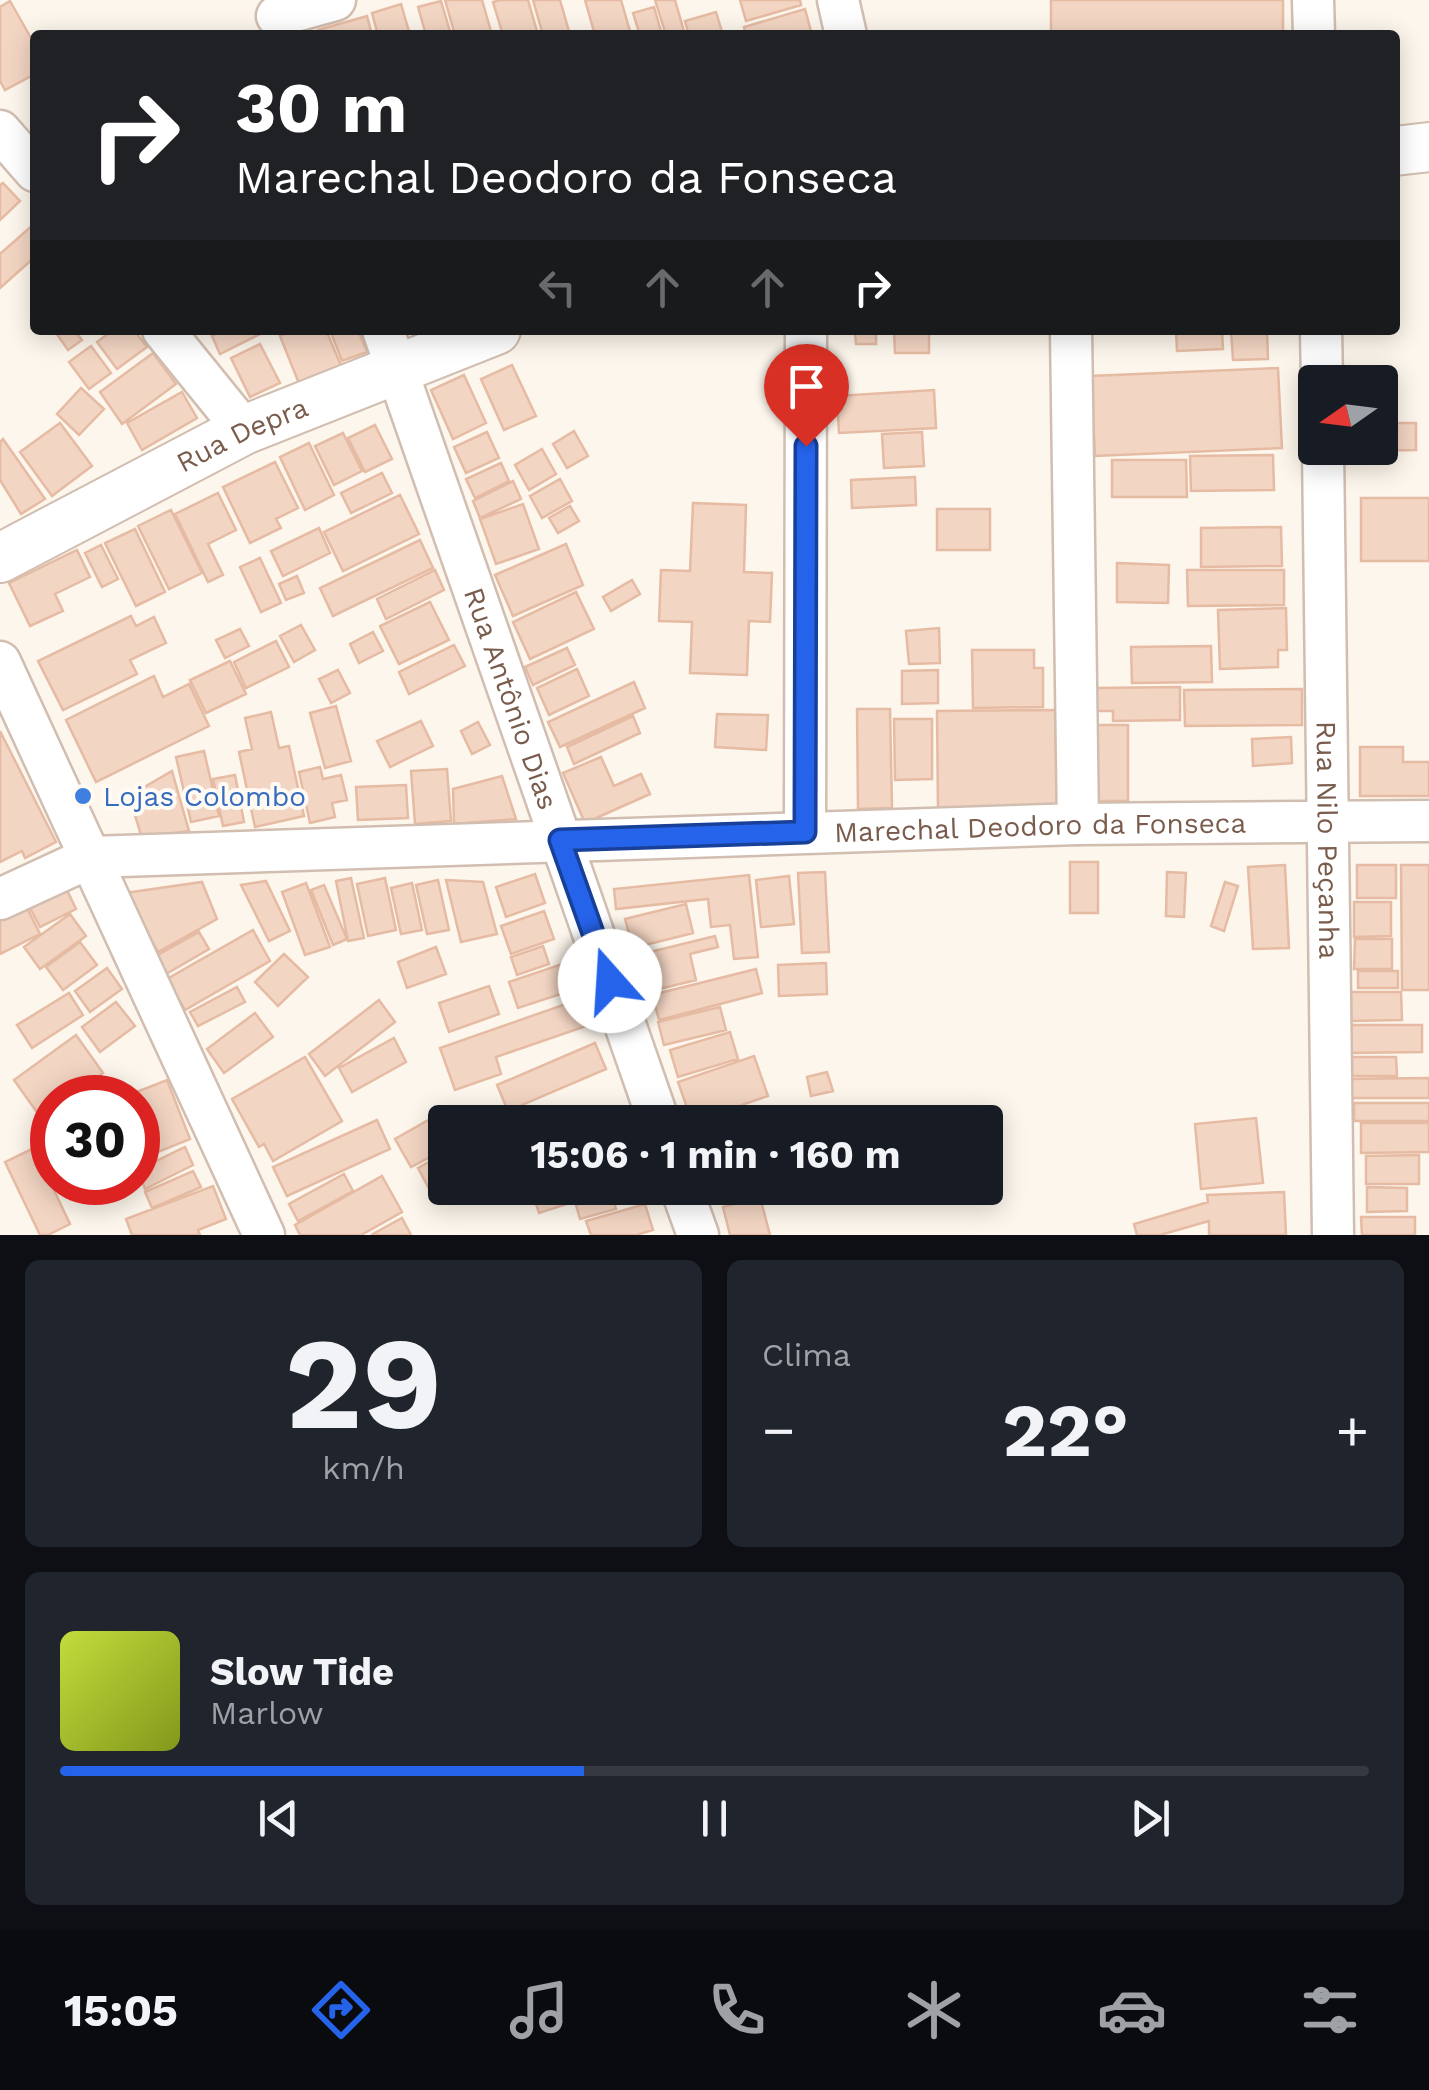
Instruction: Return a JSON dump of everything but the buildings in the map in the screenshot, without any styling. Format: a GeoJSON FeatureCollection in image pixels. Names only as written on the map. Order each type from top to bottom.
{"type":"FeatureCollection","features":[{"type":"Feature","properties":{"kind":"street"},"geometry":{"type":"LineString","coordinates":[[278,17],[336,0]]}},
{"type":"Feature","properties":{"kind":"street"},"geometry":{"type":"LineString","coordinates":[[838,0],[845,30]]}},
{"type":"Feature","properties":{"kind":"street"},"geometry":{"type":"LineString","coordinates":[[1312,0],[1314,30]]}},
{"type":"Feature","properties":{"kind":"street"},"geometry":{"type":"LineString","coordinates":[[0,131],[30,165]]}},
{"type":"Feature","properties":{"kind":"street"},"geometry":{"type":"LineString","coordinates":[[1400,150],[1429,147]]}},
{"type":"Feature","properties":{"kind":"street"},"geometry":{"type":"LineString","coordinates":[[167,335],[244,430]]}},
{"type":"Feature","properties":{"kind":"street","name":"Rua Depra"},"geometry":{"type":"LineString","coordinates":[[0,558],[390,350],[470,335]]}},
{"type":"Feature","properties":{"kind":"street"},"geometry":{"type":"LineString","coordinates":[[805,832],[806,335]]}},
{"type":"Feature","properties":{"kind":"street"},"geometry":{"type":"LineString","coordinates":[[1071,335],[1078,824]]}},
{"type":"Feature","properties":{"kind":"street"},"geometry":{"type":"LineString","coordinates":[[1321,335],[1322,365]]}},
{"type":"Feature","properties":{"kind":"street","name":"Rua Antônio Dias"},"geometry":{"type":"LineString","coordinates":[[390,350],[652,1105]]}},
{"type":"Feature","properties":{"kind":"street","name":"Rua Nilo Peçanha"},"geometry":{"type":"LineString","coordinates":[[1322,465],[1332,1235]]}},
{"type":"Feature","properties":{"kind":"street"},"geometry":{"type":"LineString","coordinates":[[0,662],[264,1235]]}},
{"type":"Feature","properties":{"kind":"street","name":"Marechal Deodoro da Fonseca"},"geometry":{"type":"LineString","coordinates":[[0,899],[91,858],[1078,824],[1429,822]]}},
{"type":"Feature","properties":{"kind":"street"},"geometry":{"type":"LineString","coordinates":[[687,1205],[698,1235]]}},
{"type":"Feature","properties":{"kind":"place","name":"Lojas Colombo"},"geometry":{"type":"Point","coordinates":[83,796]}},
{"type":"Feature","properties":{"kind":"route"},"geometry":{"type":"LineString","coordinates":[[610,981],[560,840],[805,832],[806,446]]}}]}
